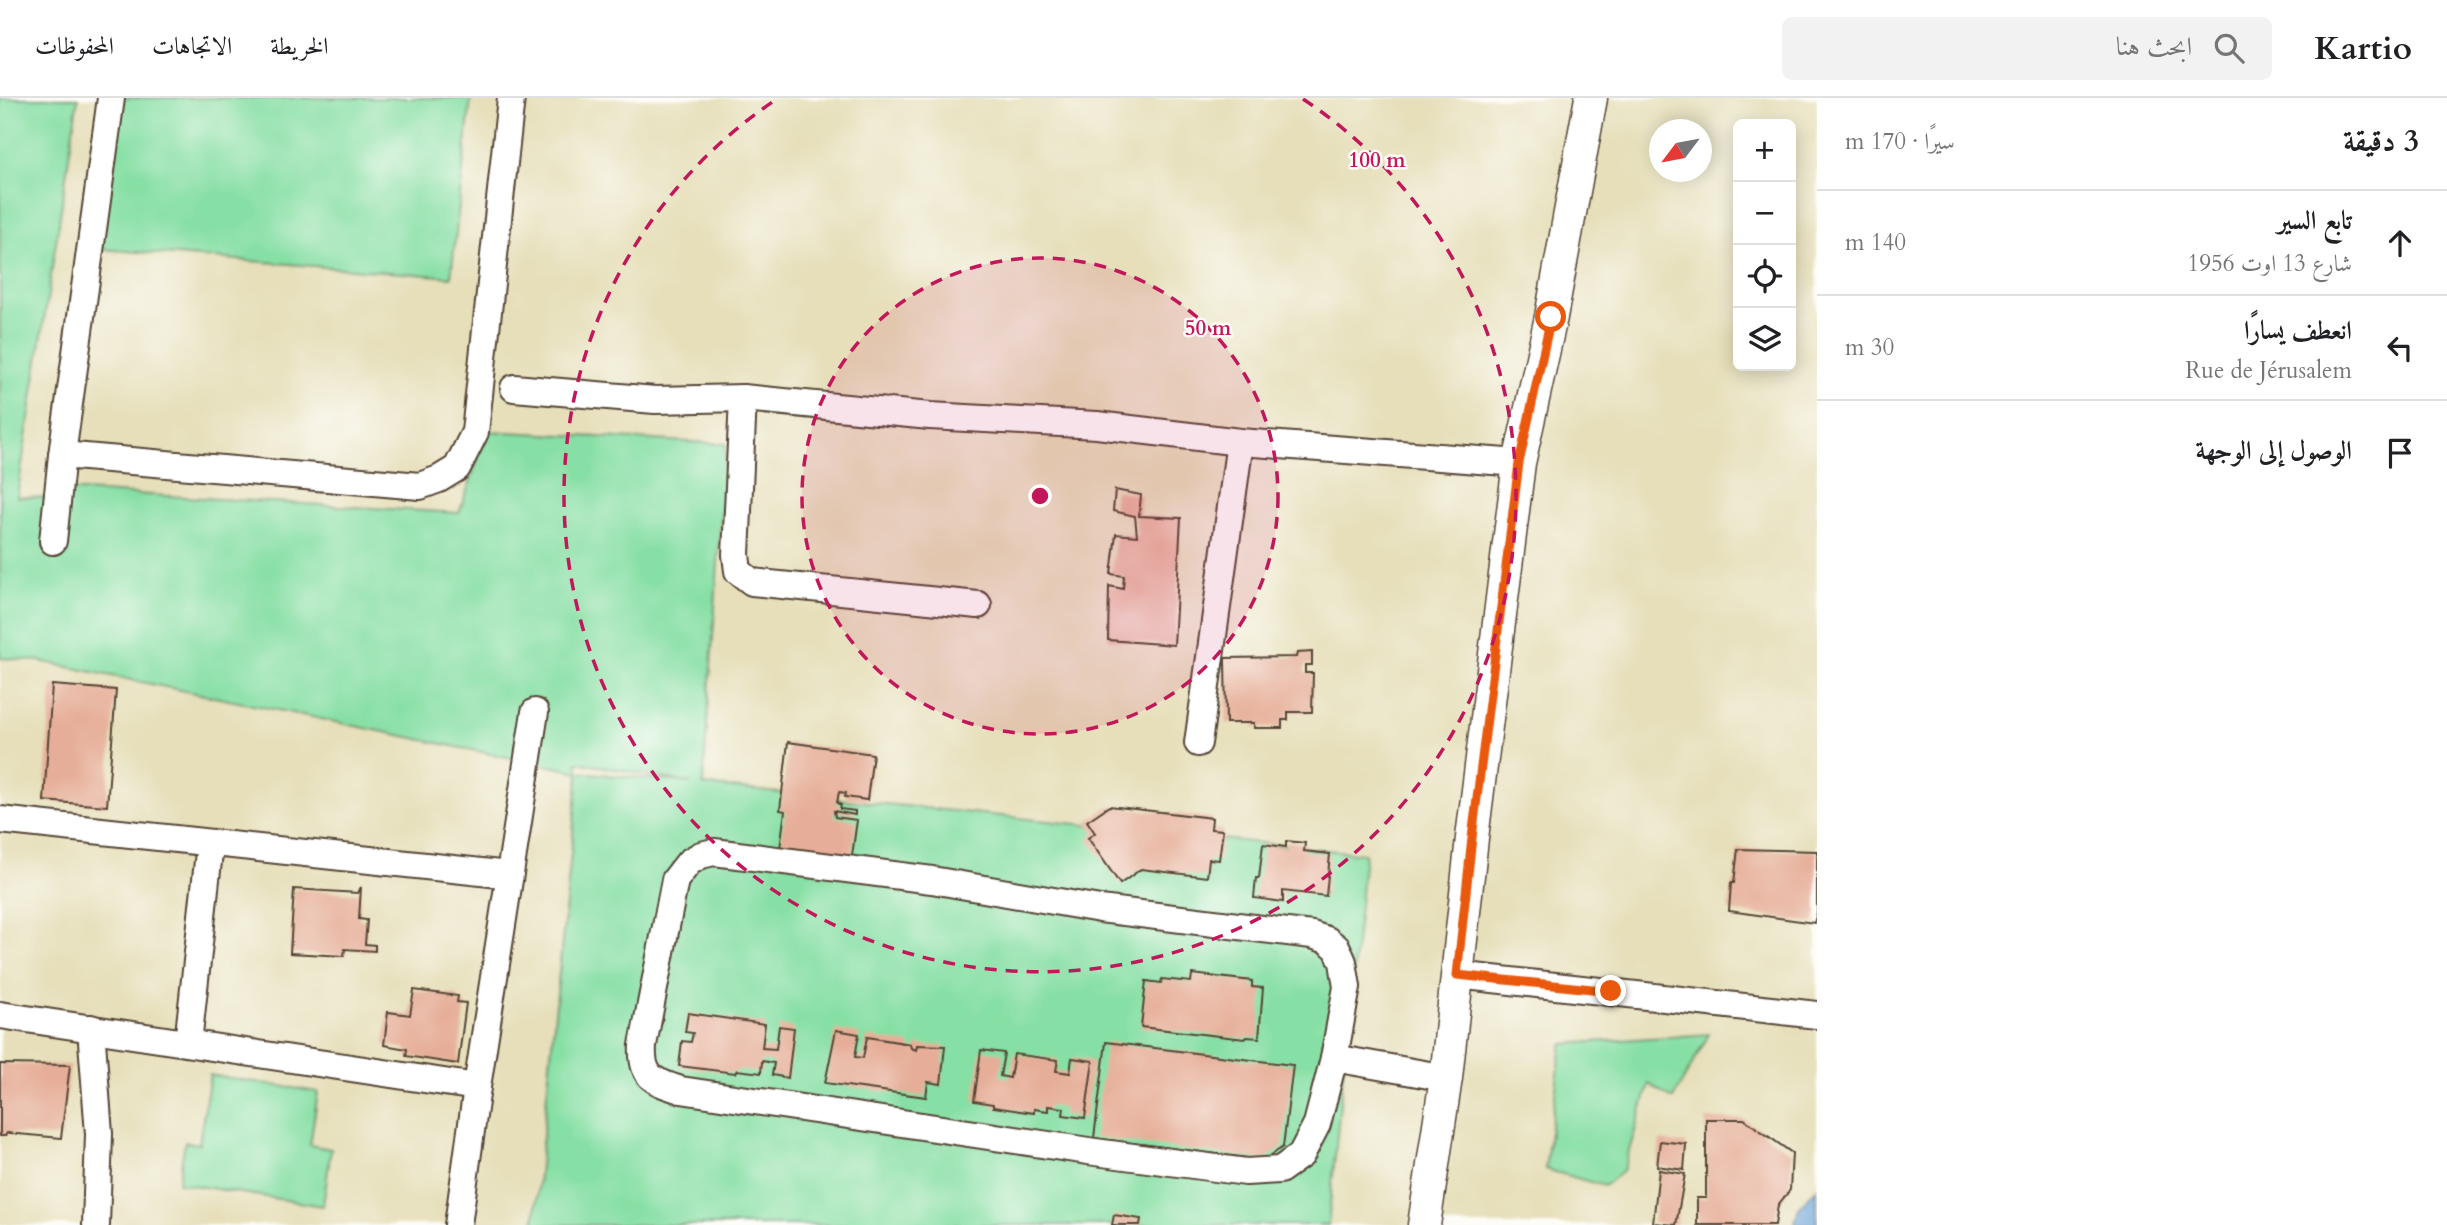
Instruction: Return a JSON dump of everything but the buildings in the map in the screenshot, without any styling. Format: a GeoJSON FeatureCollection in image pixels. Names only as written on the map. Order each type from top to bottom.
{"type":"FeatureCollection","features":[{"type":"Feature","properties":{"kind":"street"},"geometry":{"type":"LineString","coordinates":[[52,541],[111,98]]}},
{"type":"Feature","properties":{"kind":"street"},"geometry":{"type":"LineString","coordinates":[[62,455],[420,486],[457,468],[475,432],[511,98]]}},
{"type":"Feature","properties":{"kind":"street"},"geometry":{"type":"LineString","coordinates":[[1424,1225],[1446,1078],[1472,838],[1519,463],[1551,317],[1591,98]]}},
{"type":"Feature","properties":{"kind":"street"},"geometry":{"type":"LineString","coordinates":[[514,388],[655,400],[743,398],[930,416],[1097,425],[1240,442],[1519,463]]}},
{"type":"Feature","properties":{"kind":"street"},"geometry":{"type":"LineString","coordinates":[[743,398],[736,555],[738,571],[752,582],[978,605]]}},
{"type":"Feature","properties":{"kind":"street"},"geometry":{"type":"LineString","coordinates":[[1198,743],[1240,442]]}},
{"type":"Feature","properties":{"kind":"street"},"geometry":{"type":"LineString","coordinates":[[458,1225],[535,712]]}},
{"type":"Feature","properties":{"kind":"street"},"geometry":{"type":"LineString","coordinates":[[0,820],[509,875]]}},
{"type":"Feature","properties":{"kind":"street"},"geometry":{"type":"LineString","coordinates":[[188,1043],[210,843]]}},
{"type":"Feature","properties":{"kind":"street"},"geometry":{"type":"LineString","coordinates":[[714,852],[919,878],[1100,909],[1326,940],[1337,948],[1343,962],[1347,987],[1334,1058],[1317,1124],[1301,1155],[1280,1170],[1246,1172],[681,1090],[660,1083],[649,1074],[642,1063],[643,1045],[675,880],[689,862],[714,852]]}},
{"type":"Feature","properties":{"kind":"street"},"geometry":{"type":"LineString","coordinates":[[1457,975],[1817,1015]]}},
{"type":"Feature","properties":{"kind":"street"},"geometry":{"type":"LineString","coordinates":[[0,1015],[477,1087]]}},
{"type":"Feature","properties":{"kind":"street"},"geometry":{"type":"LineString","coordinates":[[91,1028],[99,1134],[96,1225]]}},
{"type":"Feature","properties":{"kind":"street"},"geometry":{"type":"LineString","coordinates":[[1334,1058],[1446,1078]]}},
{"type":"Feature","properties":{"kind":"green space"},"geometry":{"type":"Polygon","coordinates":[[[0,98],[78,98],[17,497],[48,498],[49,489],[459,513],[488,431],[726,444],[703,785],[1365,854],[1328,1225],[534,1225],[579,772],[39,661],[0,658],[0,98]],[[578,762],[579,772],[691,783],[578,762]]]}},
{"type":"Feature","properties":{"kind":"green space"},"geometry":{"type":"Polygon","coordinates":[[[123,98],[471,98],[451,277],[101,249],[123,98]]]}},
{"type":"Feature","properties":{"kind":"green space"},"geometry":{"type":"Polygon","coordinates":[[[1709,1034],[1673,1099],[1649,1084],[1623,1171],[1604,1186],[1545,1169],[1562,1044],[1709,1034]]]}},
{"type":"Feature","properties":{"kind":"green space"},"geometry":{"type":"Polygon","coordinates":[[[210,1075],[318,1092],[310,1145],[331,1149],[323,1206],[178,1183],[185,1142],[199,1144],[210,1075]]]}},
{"type":"Feature","properties":{"kind":"water"},"geometry":{"type":"Polygon","coordinates":[[[1817,1188],[1817,1225],[1797,1225],[1795,1222],[1799,1207],[1817,1188]]]}},
{"type":"Feature","properties":{"kind":"route"},"geometry":{"type":"LineString","coordinates":[[1551,317],[1519,463],[1457,975],[1611,991]]}}]}
